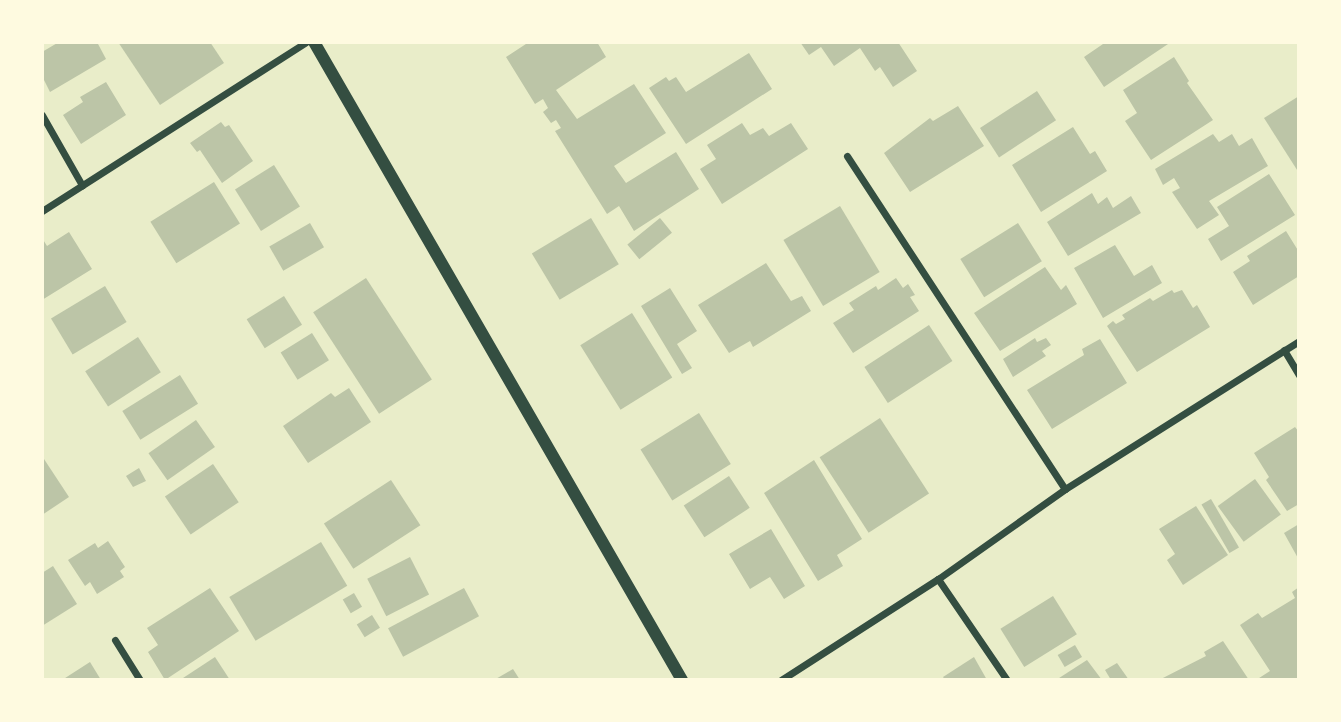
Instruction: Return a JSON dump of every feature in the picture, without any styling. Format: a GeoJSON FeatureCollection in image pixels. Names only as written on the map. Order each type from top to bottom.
{"type":"FeatureCollection","features":[{"type":"Feature","properties":{"kind":"street"},"geometry":{"type":"LineString","coordinates":[[42,211],[306,42]]}},
{"type":"Feature","properties":{"kind":"street"},"geometry":{"type":"LineString","coordinates":[[314,42],[682,680]]}},
{"type":"Feature","properties":{"kind":"street"},"geometry":{"type":"LineString","coordinates":[[42,115],[82,185]]}},
{"type":"Feature","properties":{"kind":"street"},"geometry":{"type":"LineString","coordinates":[[847,156],[1065,489]]}},
{"type":"Feature","properties":{"kind":"street"},"geometry":{"type":"LineString","coordinates":[[781,680],[938,579],[1065,489],[1299,341]]}},
{"type":"Feature","properties":{"kind":"street"},"geometry":{"type":"LineString","coordinates":[[1284,350],[1299,375]]}},
{"type":"Feature","properties":{"kind":"street"},"geometry":{"type":"LineString","coordinates":[[938,579],[1007,680]]}},
{"type":"Feature","properties":{"kind":"street"},"geometry":{"type":"LineString","coordinates":[[115,640],[140,680]]}},
{"type":"Feature","properties":{"kind":"building"},"geometry":{"type":"Polygon","coordinates":[[[59,42],[97,42],[106,59],[50,92],[42,76],[42,52],[59,42]]]}},
{"type":"Feature","properties":{"kind":"building"},"geometry":{"type":"Polygon","coordinates":[[[118,42],[210,42],[224,63],[160,105],[118,42]]]}},
{"type":"Feature","properties":{"kind":"building"},"geometry":{"type":"Polygon","coordinates":[[[529,42],[597,42],[606,57],[556,90],[577,119],[634,84],[666,133],[614,166],[626,183],[676,152],[699,189],[634,231],[619,206],[607,214],[555,131],[561,128],[556,120],[551,123],[543,112],[548,108],[543,99],[535,104],[506,57],[529,42]]]}},
{"type":"Feature","properties":{"kind":"building"},"geometry":{"type":"Polygon","coordinates":[[[800,42],[898,42],[917,71],[893,87],[880,67],[875,71],[860,48],[834,66],[821,47],[809,55],[800,42]]]}},
{"type":"Feature","properties":{"kind":"building"},"geometry":{"type":"Polygon","coordinates":[[[1101,42],[1171,42],[1104,87],[1084,57],[1103,44],[1101,42]]]}},
{"type":"Feature","properties":{"kind":"building"},"geometry":{"type":"Polygon","coordinates":[[[749,53],[772,89],[686,144],[649,88],[666,77],[669,81],[676,77],[686,92],[749,53]]]}},
{"type":"Feature","properties":{"kind":"building"},"geometry":{"type":"Polygon","coordinates":[[[1174,57],[1189,81],[1187,83],[1213,120],[1151,160],[1125,121],[1137,113],[1123,90],[1174,57]]]}},
{"type":"Feature","properties":{"kind":"building"},"geometry":{"type":"Polygon","coordinates":[[[106,82],[126,115],[81,144],[63,115],[83,102],[80,97],[106,82]]]}},
{"type":"Feature","properties":{"kind":"building"},"geometry":{"type":"Polygon","coordinates":[[[1037,91],[1056,120],[999,157],[980,128],[1037,91]]]}},
{"type":"Feature","properties":{"kind":"building"},"geometry":{"type":"Polygon","coordinates":[[[1299,96],[1299,173],[1264,118],[1299,96]]]}},
{"type":"Feature","properties":{"kind":"building"},"geometry":{"type":"Polygon","coordinates":[[[958,106],[984,146],[910,192],[884,153],[930,118],[933,121],[958,106]]]}},
{"type":"Feature","properties":{"kind":"building"},"geometry":{"type":"Polygon","coordinates":[[[221,122],[225,127],[229,125],[253,161],[222,183],[200,150],[197,152],[190,143],[221,122]]]}},
{"type":"Feature","properties":{"kind":"building"},"geometry":{"type":"Polygon","coordinates":[[[742,123],[750,135],[763,128],[769,136],[791,123],[808,149],[722,204],[700,169],[716,159],[707,145],[742,123]]]}},
{"type":"Feature","properties":{"kind":"building"},"geometry":{"type":"Polygon","coordinates":[[[1073,127],[1090,154],[1095,151],[1107,171],[1041,212],[1012,165],[1073,127]]]}},
{"type":"Feature","properties":{"kind":"building"},"geometry":{"type":"Polygon","coordinates":[[[1213,134],[1219,142],[1232,134],[1239,146],[1252,138],[1268,166],[1209,201],[1219,215],[1197,229],[1172,192],[1180,188],[1174,178],[1163,185],[1155,169],[1213,134]]]}},
{"type":"Feature","properties":{"kind":"building"},"geometry":{"type":"Polygon","coordinates":[[[274,165],[300,207],[261,231],[235,189],[274,165]]]}},
{"type":"Feature","properties":{"kind":"building"},"geometry":{"type":"Polygon","coordinates":[[[1269,174],[1295,215],[1221,261],[1208,239],[1229,226],[1217,207],[1269,174]]]}},
{"type":"Feature","properties":{"kind":"building"},"geometry":{"type":"Polygon","coordinates":[[[214,182],[240,224],[176,263],[150,222],[214,182]]]}},
{"type":"Feature","properties":{"kind":"building"},"geometry":{"type":"Polygon","coordinates":[[[1092,193],[1098,204],[1107,197],[1113,208],[1131,196],[1141,213],[1068,256],[1047,222],[1092,193]]]}},
{"type":"Feature","properties":{"kind":"building"},"geometry":{"type":"Polygon","coordinates":[[[840,206],[880,272],[823,306],[783,240],[840,206]]]}},
{"type":"Feature","properties":{"kind":"building"},"geometry":{"type":"Polygon","coordinates":[[[591,218],[619,264],[560,300],[532,254],[591,218]]]}},
{"type":"Feature","properties":{"kind":"building"},"geometry":{"type":"Polygon","coordinates":[[[660,218],[672,233],[639,259],[627,244],[660,218]]]}},
{"type":"Feature","properties":{"kind":"building"},"geometry":{"type":"Polygon","coordinates":[[[310,223],[324,247],[283,271],[269,247],[310,223]]]}},
{"type":"Feature","properties":{"kind":"building"},"geometry":{"type":"Polygon","coordinates":[[[1018,223],[1042,261],[984,297],[960,259],[1018,223]]]}},
{"type":"Feature","properties":{"kind":"building"},"geometry":{"type":"Polygon","coordinates":[[[1286,231],[1299,252],[1299,276],[1253,305],[1233,272],[1250,261],[1247,256],[1286,231]]]}},
{"type":"Feature","properties":{"kind":"building"},"geometry":{"type":"Polygon","coordinates":[[[69,232],[92,269],[42,300],[42,238],[47,246],[69,232]]]}},
{"type":"Feature","properties":{"kind":"building"},"geometry":{"type":"Polygon","coordinates":[[[1115,245],[1134,276],[1152,265],[1162,283],[1103,318],[1074,268],[1115,245]]]}},
{"type":"Feature","properties":{"kind":"building"},"geometry":{"type":"Polygon","coordinates":[[[766,263],[791,301],[802,296],[811,311],[753,347],[750,341],[729,353],[698,305],[766,263]]]}},
{"type":"Feature","properties":{"kind":"building"},"geometry":{"type":"Polygon","coordinates":[[[1045,267],[1061,290],[1066,285],[1077,304],[1000,351],[974,313],[1045,267]]]}},
{"type":"Feature","properties":{"kind":"building"},"geometry":{"type":"Polygon","coordinates":[[[366,278],[432,379],[379,414],[313,312],[366,278]]]}},
{"type":"Feature","properties":{"kind":"building"},"geometry":{"type":"Polygon","coordinates":[[[896,278],[903,288],[908,284],[915,295],[910,297],[919,311],[853,353],[833,323],[854,310],[849,303],[876,286],[878,290],[896,278]]]}},
{"type":"Feature","properties":{"kind":"building"},"geometry":{"type":"Polygon","coordinates":[[[105,286],[127,322],[73,354],[51,318],[105,286]]]}},
{"type":"Feature","properties":{"kind":"building"},"geometry":{"type":"Polygon","coordinates":[[[670,288],[697,331],[677,344],[692,368],[682,374],[641,306],[670,288]]]}},
{"type":"Feature","properties":{"kind":"building"},"geometry":{"type":"Polygon","coordinates":[[[1172,290],[1174,293],[1182,290],[1193,308],[1197,305],[1210,327],[1137,372],[1107,326],[1113,321],[1116,324],[1125,319],[1122,315],[1150,298],[1153,301],[1172,290]]]}},
{"type":"Feature","properties":{"kind":"building"},"geometry":{"type":"Polygon","coordinates":[[[284,296],[302,325],[265,348],[247,319],[284,296]]]}},
{"type":"Feature","properties":{"kind":"building"},"geometry":{"type":"Polygon","coordinates":[[[632,313],[672,377],[621,410],[580,345],[632,313]]]}},
{"type":"Feature","properties":{"kind":"building"},"geometry":{"type":"Polygon","coordinates":[[[929,325],[952,361],[888,403],[864,367],[929,325]]]}},
{"type":"Feature","properties":{"kind":"building"},"geometry":{"type":"Polygon","coordinates":[[[312,333],[329,360],[298,380],[281,353],[312,333]]]}},
{"type":"Feature","properties":{"kind":"building"},"geometry":{"type":"Polygon","coordinates":[[[138,337],[161,372],[108,407],[85,371],[138,337]]]}},
{"type":"Feature","properties":{"kind":"building"},"geometry":{"type":"Polygon","coordinates":[[[1035,338],[1037,342],[1046,338],[1051,345],[1042,351],[1046,356],[1013,377],[1003,359],[1035,338]]]}},
{"type":"Feature","properties":{"kind":"building"},"geometry":{"type":"Polygon","coordinates":[[[1100,339],[1127,383],[1052,429],[1027,390],[1084,355],[1082,349],[1100,339]]]}},
{"type":"Feature","properties":{"kind":"building"},"geometry":{"type":"Polygon","coordinates":[[[180,375],[198,404],[140,440],[122,411],[180,375]]]}},
{"type":"Feature","properties":{"kind":"building"},"geometry":{"type":"Polygon","coordinates":[[[349,388],[371,422],[308,463],[283,426],[331,393],[335,397],[349,388]]]}},
{"type":"Feature","properties":{"kind":"building"},"geometry":{"type":"Polygon","coordinates":[[[699,413],[731,464],[672,500],[640,450],[699,413]]]}},
{"type":"Feature","properties":{"kind":"building"},"geometry":{"type":"Polygon","coordinates":[[[880,418],[929,493],[869,533],[820,457],[880,418]]]}},
{"type":"Feature","properties":{"kind":"building"},"geometry":{"type":"Polygon","coordinates":[[[196,420],[215,447],[167,480],[148,453],[196,420]]]}},
{"type":"Feature","properties":{"kind":"building"},"geometry":{"type":"Polygon","coordinates":[[[1295,427],[1299,432],[1299,504],[1287,511],[1266,480],[1269,477],[1254,453],[1295,427]]]}},
{"type":"Feature","properties":{"kind":"building"},"geometry":{"type":"Polygon","coordinates":[[[42,456],[69,497],[42,515],[42,456]]]}},
{"type":"Feature","properties":{"kind":"building"},"geometry":{"type":"Polygon","coordinates":[[[814,460],[862,539],[837,555],[843,566],[818,581],[764,493],[814,460]]]}},
{"type":"Feature","properties":{"kind":"building"},"geometry":{"type":"Polygon","coordinates":[[[213,464],[239,502],[191,535],[165,496],[213,464]]]}},
{"type":"Feature","properties":{"kind":"building"},"geometry":{"type":"Polygon","coordinates":[[[139,468],[146,481],[133,487],[126,476],[139,468]]]}},
{"type":"Feature","properties":{"kind":"building"},"geometry":{"type":"Polygon","coordinates":[[[729,476],[750,508],[704,537],[684,505],[729,476]]]}},
{"type":"Feature","properties":{"kind":"building"},"geometry":{"type":"Polygon","coordinates":[[[1255,479],[1281,515],[1244,542],[1218,506],[1255,479]]]}},
{"type":"Feature","properties":{"kind":"building"},"geometry":{"type":"Polygon","coordinates":[[[391,480],[420,525],[353,569],[324,524],[391,480]]]}},
{"type":"Feature","properties":{"kind":"building"},"geometry":{"type":"Polygon","coordinates":[[[1211,499],[1239,547],[1229,553],[1201,504],[1211,499]]]}},
{"type":"Feature","properties":{"kind":"building"},"geometry":{"type":"Polygon","coordinates":[[[1196,506],[1228,555],[1183,585],[1167,560],[1175,554],[1159,529],[1196,506]]]}},
{"type":"Feature","properties":{"kind":"building"},"geometry":{"type":"Polygon","coordinates":[[[1299,524],[1299,560],[1284,533],[1299,524]]]}},
{"type":"Feature","properties":{"kind":"building"},"geometry":{"type":"Polygon","coordinates":[[[771,529],[805,586],[784,599],[770,577],[750,589],[729,554],[771,529]]]}},
{"type":"Feature","properties":{"kind":"building"},"geometry":{"type":"Polygon","coordinates":[[[108,541],[125,567],[120,571],[124,577],[97,594],[90,582],[85,586],[68,560],[95,543],[98,548],[108,541]]]}},
{"type":"Feature","properties":{"kind":"building"},"geometry":{"type":"Polygon","coordinates":[[[321,542],[347,586],[256,641],[229,597],[321,542]]]}},
{"type":"Feature","properties":{"kind":"building"},"geometry":{"type":"Polygon","coordinates":[[[410,557],[429,594],[386,616],[367,579],[410,557]]]}},
{"type":"Feature","properties":{"kind":"building"},"geometry":{"type":"Polygon","coordinates":[[[53,566],[77,604],[42,626],[42,573],[53,566]]]}},
{"type":"Feature","properties":{"kind":"building"},"geometry":{"type":"Polygon","coordinates":[[[1299,587],[1299,680],[1256,680],[1270,671],[1240,625],[1258,613],[1262,618],[1295,598],[1292,592],[1299,587]]]}},
{"type":"Feature","properties":{"kind":"building"},"geometry":{"type":"Polygon","coordinates":[[[210,588],[239,631],[165,680],[148,652],[158,645],[147,628],[210,588]]]}},
{"type":"Feature","properties":{"kind":"building"},"geometry":{"type":"Polygon","coordinates":[[[464,588],[479,616],[403,657],[388,628],[464,588]]]}},
{"type":"Feature","properties":{"kind":"building"},"geometry":{"type":"Polygon","coordinates":[[[354,593],[362,607],[351,613],[343,600],[354,593]]]}},
{"type":"Feature","properties":{"kind":"building"},"geometry":{"type":"Polygon","coordinates":[[[1053,596],[1077,634],[1024,667],[1000,629],[1053,596]]]}},
{"type":"Feature","properties":{"kind":"building"},"geometry":{"type":"Polygon","coordinates":[[[372,615],[380,628],[365,637],[357,625],[372,615]]]}},
{"type":"Feature","properties":{"kind":"building"},"geometry":{"type":"Polygon","coordinates":[[[1223,641],[1249,680],[1159,680],[1206,656],[1204,652],[1223,641]]]}},
{"type":"Feature","properties":{"kind":"building"},"geometry":{"type":"Polygon","coordinates":[[[1075,645],[1082,657],[1065,667],[1058,655],[1075,645]]]}},
{"type":"Feature","properties":{"kind":"building"},"geometry":{"type":"Polygon","coordinates":[[[215,657],[230,680],[180,680],[215,657]]]}},
{"type":"Feature","properties":{"kind":"building"},"geometry":{"type":"Polygon","coordinates":[[[974,657],[987,680],[945,680],[943,677],[974,657]]]}},
{"type":"Feature","properties":{"kind":"building"},"geometry":{"type":"Polygon","coordinates":[[[1087,660],[1102,680],[1056,680],[1087,660]]]}},
{"type":"Feature","properties":{"kind":"building"},"geometry":{"type":"Polygon","coordinates":[[[90,662],[101,680],[62,680],[90,662]]]}},
{"type":"Feature","properties":{"kind":"building"},"geometry":{"type":"Polygon","coordinates":[[[1117,663],[1129,680],[1111,680],[1105,670],[1117,663]]]}},
{"type":"Feature","properties":{"kind":"building"},"geometry":{"type":"Polygon","coordinates":[[[513,669],[520,680],[494,680],[513,669]]]}}]}
